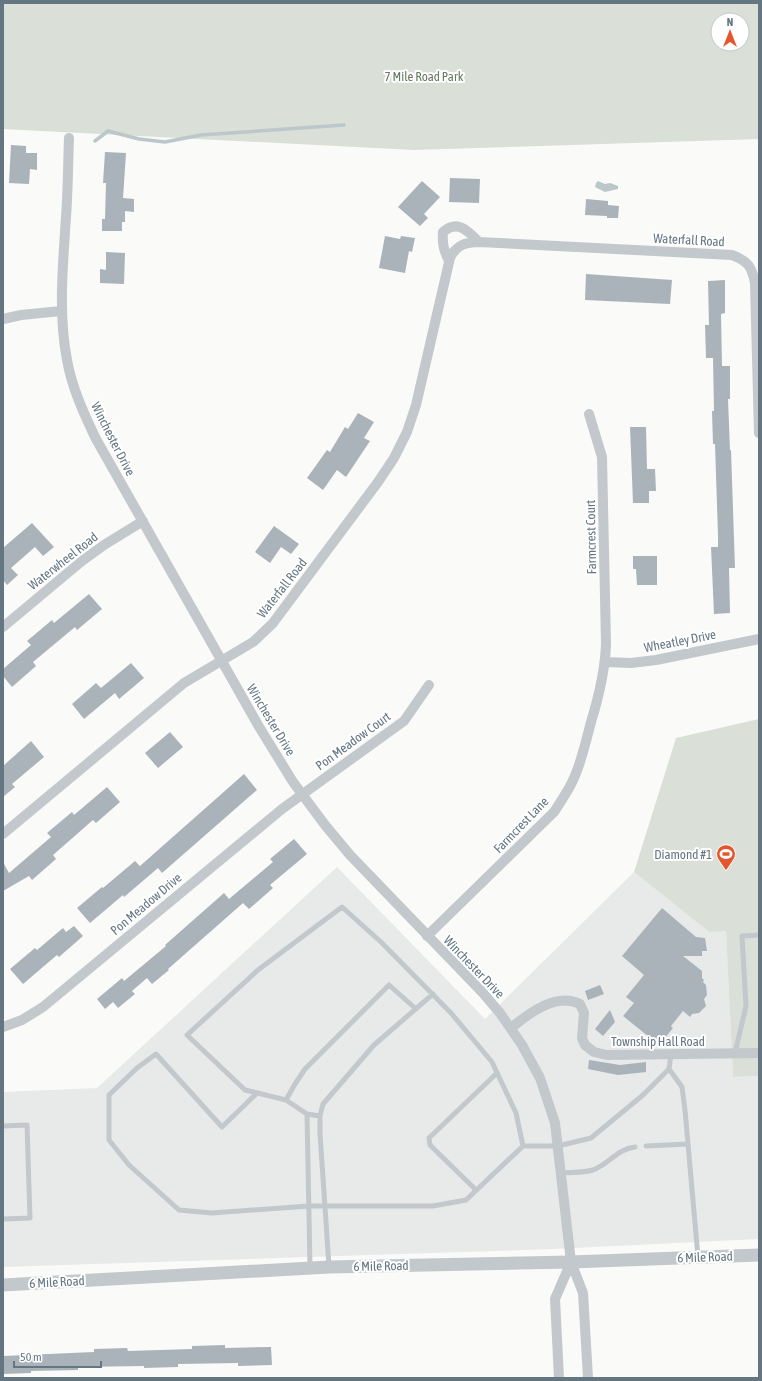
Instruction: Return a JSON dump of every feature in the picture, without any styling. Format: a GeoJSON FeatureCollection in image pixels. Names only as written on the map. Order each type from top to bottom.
{"type":"FeatureCollection","features":[{"type":"Feature","properties":{"kind":"street","name":"Winchester Drive"},"geometry":{"type":"LineString","coordinates":[[69,138],[68,187],[61,311],[67,360],[79,402],[96,439],[258,725],[293,782],[350,855],[483,993],[512,1028],[532,1062],[545,1091],[556,1123],[571,1262],[583,1293],[588,1378]]}},
{"type":"Feature","properties":{"kind":"street"},"geometry":{"type":"LineString","coordinates":[[449,261],[443,249],[442,241],[443,232],[449,227],[458,226],[468,230],[479,242]]}},
{"type":"Feature","properties":{"kind":"street","name":"Waterfall Road"},"geometry":{"type":"LineString","coordinates":[[3,834],[184,683],[253,642],[273,623],[378,482],[394,458],[416,405],[449,261],[452,254],[458,247],[469,242],[479,242],[732,255],[741,258],[751,268],[755,283],[759,433]]}},
{"type":"Feature","properties":{"kind":"street"},"geometry":{"type":"LineString","coordinates":[[3,319],[21,315],[61,311]]}},
{"type":"Feature","properties":{"kind":"street","name":"Farmcrest Court"},"geometry":{"type":"LineString","coordinates":[[589,414],[602,456],[606,662]]}},
{"type":"Feature","properties":{"kind":"street","name":"Waterwheel Road"},"geometry":{"type":"LineString","coordinates":[[3,627],[82,561],[104,545],[143,521]]}},
{"type":"Feature","properties":{"kind":"street","name":"Wheatley Drive"},"geometry":{"type":"LineString","coordinates":[[606,662],[631,663],[656,660],[759,639]]}},
{"type":"Feature","properties":{"kind":"street","name":"Farmcrest Lane"},"geometry":{"type":"LineString","coordinates":[[427,936],[545,822],[564,797],[574,778],[580,761],[601,686],[606,662]]}},
{"type":"Feature","properties":{"kind":"street","name":"Pon Meadow Court"},"geometry":{"type":"LineString","coordinates":[[302,794],[404,721],[429,685]]}},
{"type":"Feature","properties":{"kind":"street","name":"Pon Meadow Drive"},"geometry":{"type":"LineString","coordinates":[[3,1027],[22,1020],[43,1007],[302,794]]}},
{"type":"Feature","properties":{"kind":"street","name":"Township Hall Road"},"geometry":{"type":"LineString","coordinates":[[512,1028],[535,1010],[563,1000],[575,1001],[580,1004],[584,1013],[582,1038],[585,1045],[594,1052],[606,1055],[759,1053]]}},
{"type":"Feature","properties":{"kind":"street","name":"6 Mile Road"},"geometry":{"type":"LineString","coordinates":[[3,1285],[329,1267],[571,1262],[759,1255]]}},
{"type":"Feature","properties":{"kind":"street","name":"Winchester Drive"},"geometry":{"type":"LineString","coordinates":[[559,1378],[555,1299],[571,1262]]}},
{"type":"Feature","properties":{"kind":"lane"},"geometry":{"type":"LineString","coordinates":[[320,1116],[307,1114],[286,1100],[245,1090],[187,1035],[258,970],[342,907],[381,942],[433,994],[492,1062],[516,1113],[523,1146]]}},
{"type":"Feature","properties":{"kind":"lane"},"geometry":{"type":"LineString","coordinates":[[735,1053],[746,1006],[742,936],[759,935]]}},
{"type":"Feature","properties":{"kind":"lane"},"geometry":{"type":"LineString","coordinates":[[286,1100],[306,1069],[389,985],[416,1009]]}},
{"type":"Feature","properties":{"kind":"lane"},"geometry":{"type":"LineString","coordinates":[[329,1267],[320,1134],[320,1116],[323,1104],[374,1045],[433,994]]}},
{"type":"Feature","properties":{"kind":"lane"},"geometry":{"type":"LineString","coordinates":[[257,1093],[222,1127],[156,1054],[137,1068],[109,1095],[110,1140],[129,1165],[179,1210],[212,1213],[309,1206],[433,1206],[466,1200],[523,1146],[558,1146],[591,1138],[643,1095],[669,1069],[671,1054]]}},
{"type":"Feature","properties":{"kind":"lane"},"geometry":{"type":"LineString","coordinates":[[669,1069],[682,1087],[698,1257]]}},
{"type":"Feature","properties":{"kind":"lane"},"geometry":{"type":"LineString","coordinates":[[476,1190],[430,1145],[429,1138],[497,1073]]}},
{"type":"Feature","properties":{"kind":"lane"},"geometry":{"type":"LineString","coordinates":[[307,1114],[310,1268]]}},
{"type":"Feature","properties":{"kind":"lane"},"geometry":{"type":"LineString","coordinates":[[3,1126],[27,1125],[30,1218],[3,1219]]}},
{"type":"Feature","properties":{"kind":"lane"},"geometry":{"type":"LineString","coordinates":[[646,1146],[688,1144]]}},
{"type":"Feature","properties":{"kind":"lane"},"geometry":{"type":"LineString","coordinates":[[561,1173],[592,1170],[599,1167],[622,1150],[635,1147]]}},
{"type":"Feature","properties":{"kind":"shaded area"},"geometry":{"type":"Polygon","coordinates":[[[598,181],[605,184],[610,183],[618,186],[618,189],[605,192],[595,187],[598,181]]]}},
{"type":"Feature","properties":{"kind":"shaded area"},"geometry":{"type":"Polygon","coordinates":[[[337,867],[485,1019],[634,872],[709,932],[726,930],[733,1077],[759,1076],[759,1239],[553,1249],[3,1267],[3,1092],[97,1088],[337,867]]]}},
{"type":"Feature","properties":{"kind":"green space","name":"7 Mile Road Park"},"geometry":{"type":"Polygon","coordinates":[[[3,3],[759,3],[759,139],[414,150],[3,129],[3,3]]]}},
{"type":"Feature","properties":{"kind":"green space"},"geometry":{"type":"Polygon","coordinates":[[[759,719],[759,1076],[733,1077],[726,931],[709,932],[634,872],[676,738],[759,719]]]}},
{"type":"Feature","properties":{"kind":"building"},"geometry":{"type":"Polygon","coordinates":[[[11,145],[26,146],[26,153],[37,153],[37,170],[30,169],[29,184],[9,183],[11,145]]]}},
{"type":"Feature","properties":{"kind":"building"},"geometry":{"type":"Polygon","coordinates":[[[105,152],[126,153],[123,198],[134,199],[134,212],[125,211],[125,222],[122,222],[122,231],[102,231],[102,219],[105,219],[106,183],[103,183],[105,152]]]}},
{"type":"Feature","properties":{"kind":"building"},"geometry":{"type":"Polygon","coordinates":[[[450,178],[480,179],[479,203],[449,202],[450,178]]]}},
{"type":"Feature","properties":{"kind":"building"},"geometry":{"type":"Polygon","coordinates":[[[422,181],[440,197],[424,214],[428,218],[420,226],[398,207],[422,181]]]}},
{"type":"Feature","properties":{"kind":"building"},"geometry":{"type":"Polygon","coordinates":[[[586,199],[608,201],[608,205],[619,206],[618,218],[585,215],[586,199]]]}},
{"type":"Feature","properties":{"kind":"building"},"geometry":{"type":"Polygon","coordinates":[[[385,236],[400,239],[401,236],[415,238],[412,252],[409,251],[405,273],[379,268],[385,236]]]}},
{"type":"Feature","properties":{"kind":"building"},"geometry":{"type":"Polygon","coordinates":[[[106,252],[125,253],[124,284],[100,283],[100,269],[106,270],[106,252]]]}},
{"type":"Feature","properties":{"kind":"building"},"geometry":{"type":"Polygon","coordinates":[[[586,274],[672,280],[670,304],[585,300],[586,274]]]}},
{"type":"Feature","properties":{"kind":"building"},"geometry":{"type":"Polygon","coordinates":[[[725,280],[725,313],[721,314],[722,366],[730,366],[730,399],[728,399],[735,568],[729,568],[730,613],[714,614],[711,547],[718,547],[718,535],[715,444],[713,444],[712,411],[714,411],[713,358],[706,358],[705,325],[709,325],[708,281],[725,280]]]}},
{"type":"Feature","properties":{"kind":"building"},"geometry":{"type":"Polygon","coordinates":[[[358,413],[374,422],[364,438],[370,441],[346,477],[337,470],[323,490],[307,478],[327,450],[330,452],[345,427],[348,429],[358,413]]]}},
{"type":"Feature","properties":{"kind":"building"},"geometry":{"type":"Polygon","coordinates":[[[630,427],[646,427],[647,469],[655,469],[656,491],[649,491],[649,503],[633,503],[630,427]]]}},
{"type":"Feature","properties":{"kind":"building"},"geometry":{"type":"Polygon","coordinates":[[[32,523],[54,547],[43,556],[35,547],[11,568],[18,575],[7,585],[3,580],[3,548],[32,523]]]}},
{"type":"Feature","properties":{"kind":"building"},"geometry":{"type":"Polygon","coordinates":[[[274,526],[299,544],[291,554],[281,547],[270,563],[255,552],[274,526]]]}},
{"type":"Feature","properties":{"kind":"building"},"geometry":{"type":"Polygon","coordinates":[[[633,556],[657,556],[657,585],[637,585],[636,569],[633,569],[633,556]]]}},
{"type":"Feature","properties":{"kind":"building"},"geometry":{"type":"Polygon","coordinates":[[[89,594],[102,609],[77,630],[75,627],[33,662],[36,666],[12,687],[3,676],[3,669],[31,645],[27,641],[52,620],[54,623],[89,594]]]}},
{"type":"Feature","properties":{"kind":"building"},"geometry":{"type":"Polygon","coordinates":[[[131,663],[144,678],[119,699],[115,693],[84,719],[72,704],[96,683],[101,688],[131,663]]]}},
{"type":"Feature","properties":{"kind":"building"},"geometry":{"type":"Polygon","coordinates":[[[170,732],[183,747],[158,768],[145,753],[170,732]]]}},
{"type":"Feature","properties":{"kind":"building"},"geometry":{"type":"Polygon","coordinates":[[[31,741],[44,757],[12,784],[15,787],[3,797],[3,766],[31,741]]]}},
{"type":"Feature","properties":{"kind":"building"},"geometry":{"type":"Polygon","coordinates":[[[244,774],[257,790],[162,873],[158,868],[90,923],[77,908],[135,861],[140,866],[244,774]]]}},
{"type":"Feature","properties":{"kind":"building"},"geometry":{"type":"Polygon","coordinates":[[[107,787],[120,802],[96,823],[93,820],[53,855],[56,859],[32,880],[29,876],[3,891],[3,862],[9,873],[51,837],[47,833],[72,812],[74,815],[107,787]]]}},
{"type":"Feature","properties":{"kind":"building"},"geometry":{"type":"Polygon","coordinates":[[[294,839],[307,854],[270,885],[273,888],[249,909],[243,903],[152,984],[147,978],[132,991],[135,994],[118,1008],[113,1002],[105,1009],[97,999],[122,978],[124,981],[166,946],[165,945],[224,893],[229,899],[273,862],[270,859],[294,839]]]}},
{"type":"Feature","properties":{"kind":"building"},"geometry":{"type":"Polygon","coordinates":[[[662,908],[696,937],[705,938],[707,951],[702,951],[702,956],[683,956],[702,971],[702,978],[706,985],[707,995],[704,999],[706,1006],[699,1013],[692,1014],[690,1017],[683,1011],[671,1026],[673,1028],[659,1045],[623,1016],[634,1003],[626,997],[644,975],[622,956],[662,908]]]}},
{"type":"Feature","properties":{"kind":"building"},"geometry":{"type":"Polygon","coordinates":[[[74,926],[83,936],[59,957],[57,955],[23,984],[10,969],[35,948],[37,950],[63,928],[66,932],[74,926]]]}},
{"type":"Feature","properties":{"kind":"building"},"geometry":{"type":"Polygon","coordinates":[[[600,985],[604,994],[588,1000],[585,991],[600,985]]]}},
{"type":"Feature","properties":{"kind":"building"},"geometry":{"type":"Polygon","coordinates":[[[610,1010],[615,1022],[603,1036],[595,1029],[610,1010]]]}},
{"type":"Feature","properties":{"kind":"building"},"geometry":{"type":"Polygon","coordinates":[[[589,1060],[620,1065],[646,1062],[646,1072],[618,1075],[588,1069],[589,1060]]]}},
{"type":"Feature","properties":{"kind":"building"},"geometry":{"type":"Polygon","coordinates":[[[225,1345],[225,1348],[271,1347],[272,1365],[238,1366],[238,1363],[178,1364],[178,1367],[144,1368],[144,1366],[78,1367],[78,1370],[31,1371],[31,1373],[3,1374],[3,1356],[94,1352],[94,1349],[127,1348],[128,1351],[192,1349],[192,1346],[225,1345]]]}},
{"type":"Feature","properties":{"kind":"waterway"},"geometry":{"type":"LineString","coordinates":[[95,141],[108,131],[139,139],[165,142],[201,135],[344,125]]}},
{"type":"Feature","properties":{"kind":"place","name":"Diamond #1"},"geometry":{"type":"Point","coordinates":[726,871]}}]}
